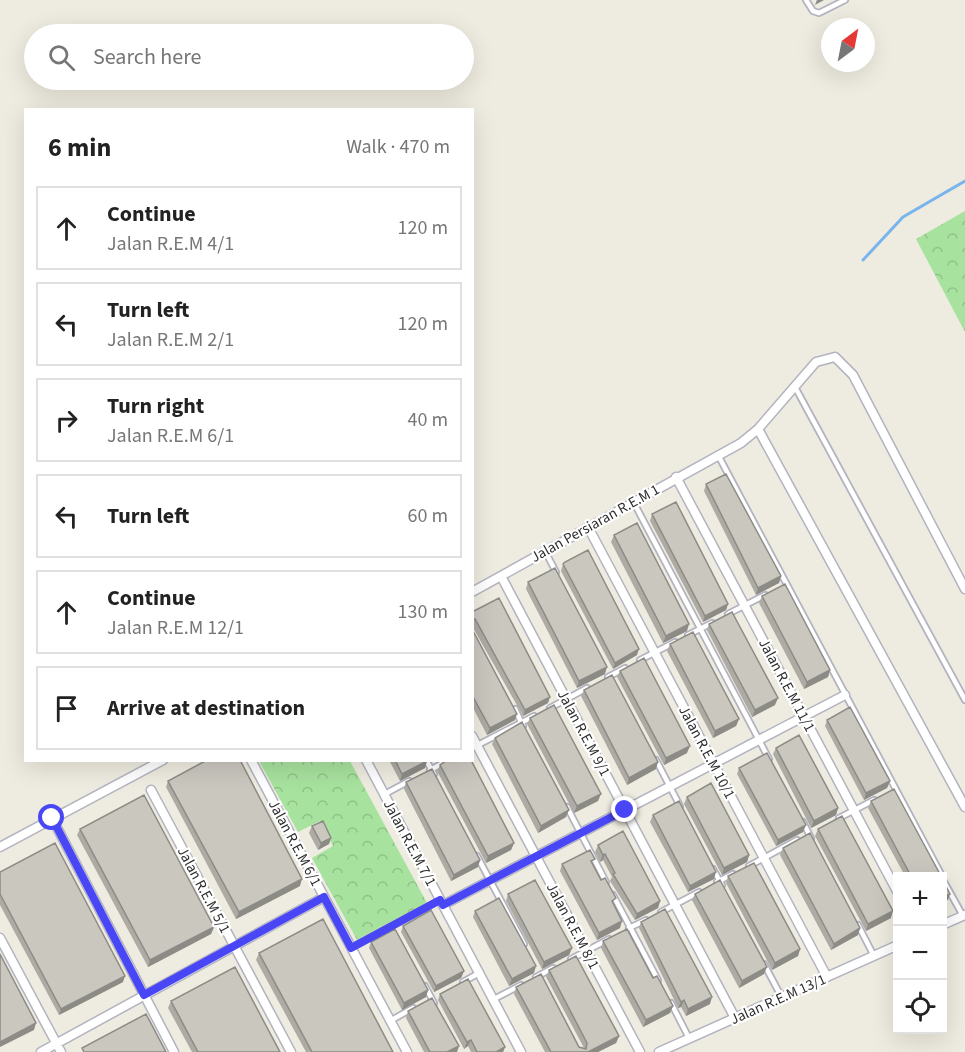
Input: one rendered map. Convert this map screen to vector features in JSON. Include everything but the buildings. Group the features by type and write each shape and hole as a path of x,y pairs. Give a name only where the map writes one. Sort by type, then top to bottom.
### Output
{"street":[{"name":"Jalan Persiaran R.E.M 1","path":"474,591 718,455 758,429 816,362 835,357 853,375 965,589"},
{"path":"758,429 965,808 965,815"},
{"name":"Jalan R.E.M 11/1","path":"676,477 893,885"},
{"name":"Jalan R.E.M 10/1","path":"588,527 827,977"},
{"name":"Jalan R.E.M 9/1","path":"501,576 735,1018"},
{"path":"442,903 845,695"},
{"name":"Jalan R.E.M 8/1","path":"475,747 640,1052"},
{"path":"0,847 159,762"},
{"name":"Jalan R.E.M 6/1","path":"251,762 407,1052"},
{"name":"Jalan R.E.M 7/1","path":"367,762 521,1052"},
{"name":"Jalan R.E.M 5/1","path":"151,790 291,1052"},
{"path":"52,818 174,1052"},
{"path":"41,1052 59,1048 144,995 324,897"},
{"path":"947,923 964,916"},
{"path":"0,938 59,1048"},
{"name":"Jalan R.E.M 13/1","path":"659,1052 893,947"}],"lane":[{"path":"806,0 813,11 819,13 844,0"},
{"path":"795,387 965,700"},
{"path":"718,455 939,872"},
{"path":"633,501 770,761"},
{"path":"545,551 561,582"},
{"path":"637,662 786,584"},
{"path":"605,665 616,686"},
{"path":"602,680 628,666"},
{"path":"475,747 593,685"},
{"path":"511,702 527,732"},
{"path":"654,756 681,807"},
{"path":"427,762 437,780"},
{"path":"422,775 445,762"},
{"path":"384,794 412,780"},
{"path":"836,820 895,789"},
{"path":"564,803 663,988"},
{"path":"798,813 815,844"},
{"path":"746,867 818,829"},
{"path":"474,850 529,954"},
{"path":"709,860 725,891"},
{"path":"711,886 737,872"},
{"path":"947,886 964,916"},
{"path":"657,914 702,890"},
{"path":"351,948 442,903"},
{"path":"852,915 874,956"},
{"path":"622,932 648,918"},
{"path":"392,926 398,936"},
{"path":"568,960 613,937"},
{"path":"759,955 782,997"},
{"path":"535,964 545,984"},
{"path":"493,999 559,965"},
{"path":"460,983 479,973"},
{"path":"420,978 436,1008"},
{"path":"390,1021 441,993"},
{"path":"668,998 690,1038"}],"green space":[{"path":"965,211 965,332 916,239"},
{"path":"260,762 351,762 427,903 357,940 312,858 333,846 320,821 298,832"}],"waterway":[{"path":"863,260 903,217 965,181"}],"route":[{"path":"52,818 144,995 324,897 351,948 440,900 443,905 625,810"}]}
